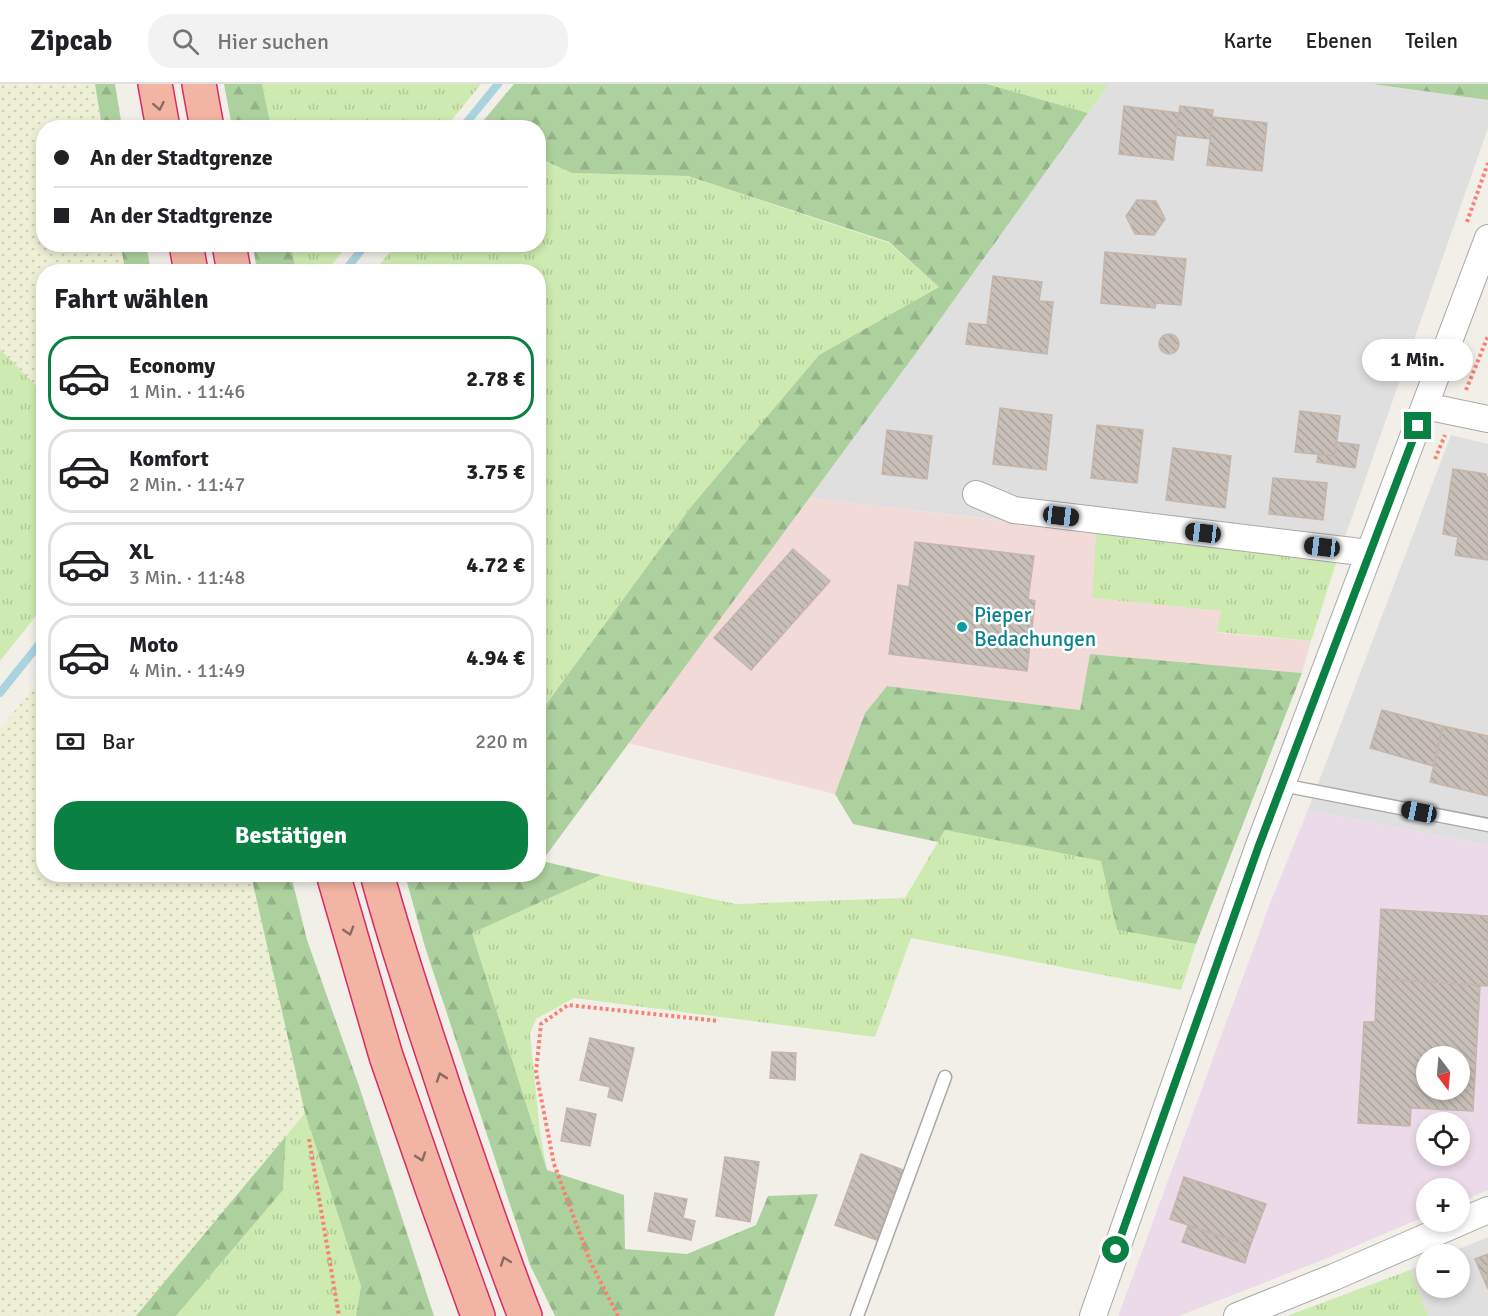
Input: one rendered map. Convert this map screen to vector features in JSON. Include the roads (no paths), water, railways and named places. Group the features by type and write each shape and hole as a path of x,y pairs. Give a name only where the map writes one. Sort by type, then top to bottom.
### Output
{"highway":[{"path":"155,84 162,120"},
{"path":"199,84 206,120"},
{"path":"335,882 387,1056 478,1316"},
{"path":"379,882 432,1050 525,1316"}],"street":[{"path":"1093,1316 1254,859 1488,238"},
{"path":"1425,406 1488,419"},
{"path":"976,494 1014,510 1369,553"},
{"path":"1237,1316 1488,1210"}],"lane":[{"path":"1282,785 1488,825"},
{"path":"857,1316 945,1077"}],"waterway":[{"path":"469,120 498,84"},
{"path":"350,264 360,252"},
{"path":"0,693 36,648"}],"place":[{"name":"Pieper Bedachungen","path":"962,627"}]}
